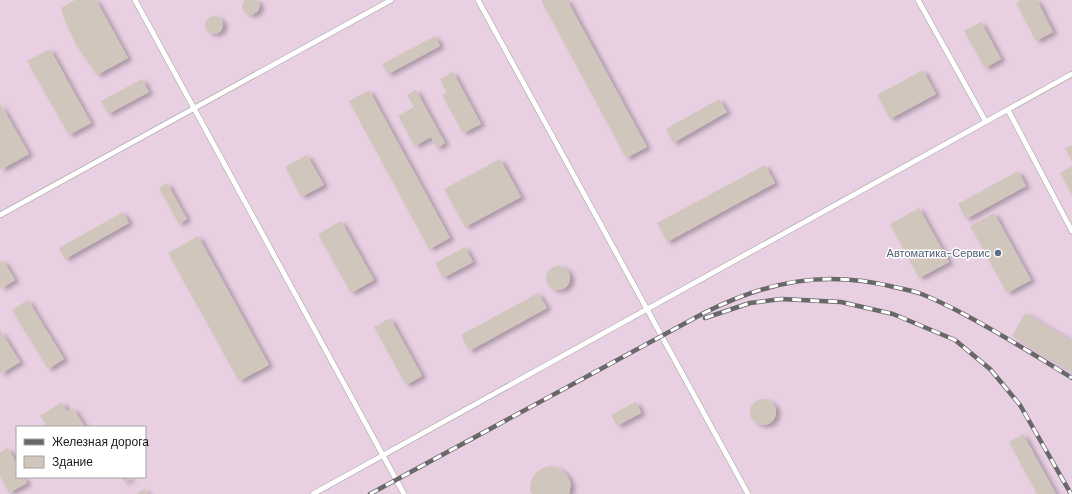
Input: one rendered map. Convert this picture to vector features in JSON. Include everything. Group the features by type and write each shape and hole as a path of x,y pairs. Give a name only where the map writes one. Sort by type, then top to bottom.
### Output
{"lane":[{"path":"135,0 404,494"},
{"path":"0,215 391,0"},
{"path":"478,0 748,494"},
{"path":"918,0 986,122"},
{"path":"314,494 1072,74"},
{"path":"1008,110 1072,231"}],"shaded area":[{"path":"0,0 1072,0 1072,494 0,494"}],"building":[{"path":"75,0 96,0 128,58 97,75 76,45 61,8"},
{"path":"244,0 257,0 260,5 258,11 252,15 245,13 242,7"},
{"path":"541,0 567,0 647,147 626,158"},
{"path":"1021,0 1037,0 1053,32 1036,41 1016,3"},
{"path":"214,16 220,19 223,25 220,31 214,34 208,31 205,25 208,19"},
{"path":"981,22 1001,59 985,68 964,31"},
{"path":"435,36 440,46 388,74 382,64"},
{"path":"50,49 91,123 69,135 27,61"},
{"path":"923,70 936,94 890,119 877,95"},
{"path":"453,72 481,124 463,133 442,95 447,93 440,79"},
{"path":"142,79 149,92 108,114 101,101"},
{"path":"369,90 450,238 429,249 349,101"},
{"path":"416,90 445,143 437,148 431,137 415,146 398,116 414,107 407,95"},
{"path":"719,99 727,112 673,143 666,129"},
{"path":"0,103 29,154 0,170"},
{"path":"1072,145 1072,161 1065,148"},
{"path":"307,155 324,185 301,197 285,167"},
{"path":"500,159 521,197 465,227 444,189"},
{"path":"765,165 775,183 667,242 657,223"},
{"path":"1072,166 1072,195 1060,173"},
{"path":"1018,171 1026,186 966,219 958,204"},
{"path":"167,183 187,219 179,224 159,188"},
{"path":"919,208 949,262 919,278 890,224"},
{"path":"123,212 129,223 65,259 59,248"},
{"path":"994,213 1031,280 1007,293 970,226"},
{"path":"341,221 374,280 351,293 318,234"},
{"path":"198,236 269,365 239,381 168,253"},
{"path":"465,247 473,262 443,278 435,263"},
{"path":"3,260 15,280 0,289 0,262"},
{"path":"558,266 563,267 569,273 569,283 563,289 558,290 553,289 547,283 546,278 547,273 553,267"},
{"path":"538,293 547,308 469,351 461,335"},
{"path":"28,300 64,359 48,369 12,310"},
{"path":"1025,313 1072,341 1072,372 1012,336"},
{"path":"390,318 422,376 406,385 374,327"},
{"path":"0,330 20,362 0,374"},
{"path":"763,399 772,403 776,412 772,421 763,425 754,421 750,412 754,403"},
{"path":"62,402 67,411 73,408 84,426 43,426 46,424 40,416"},
{"path":"636,402 641,413 617,426 611,415"},
{"path":"1023,434 1056,494 1037,494 1009,442"},
{"path":"8,448 16,462 16,478 24,478 27,483 9,493 0,476 0,452"},
{"path":"548,466 556,467 563,471 568,477 571,484 569,494 532,494 530,488 531,481 535,474"},
{"path":"122,478 130,478 124,482"},
{"path":"145,489 148,494 136,494"}],"railway":[{"path":"370,494 704,313 751,293 774,286 797,282 820,279 844,279 906,289 921,294 984,325 1072,378"},
{"path":"705,318 750,303 781,299 841,302 893,314 955,340 990,369 1020,405 1071,494"}],"place":[{"name":"Автоматика-Сервис","path":"998,253"}]}
